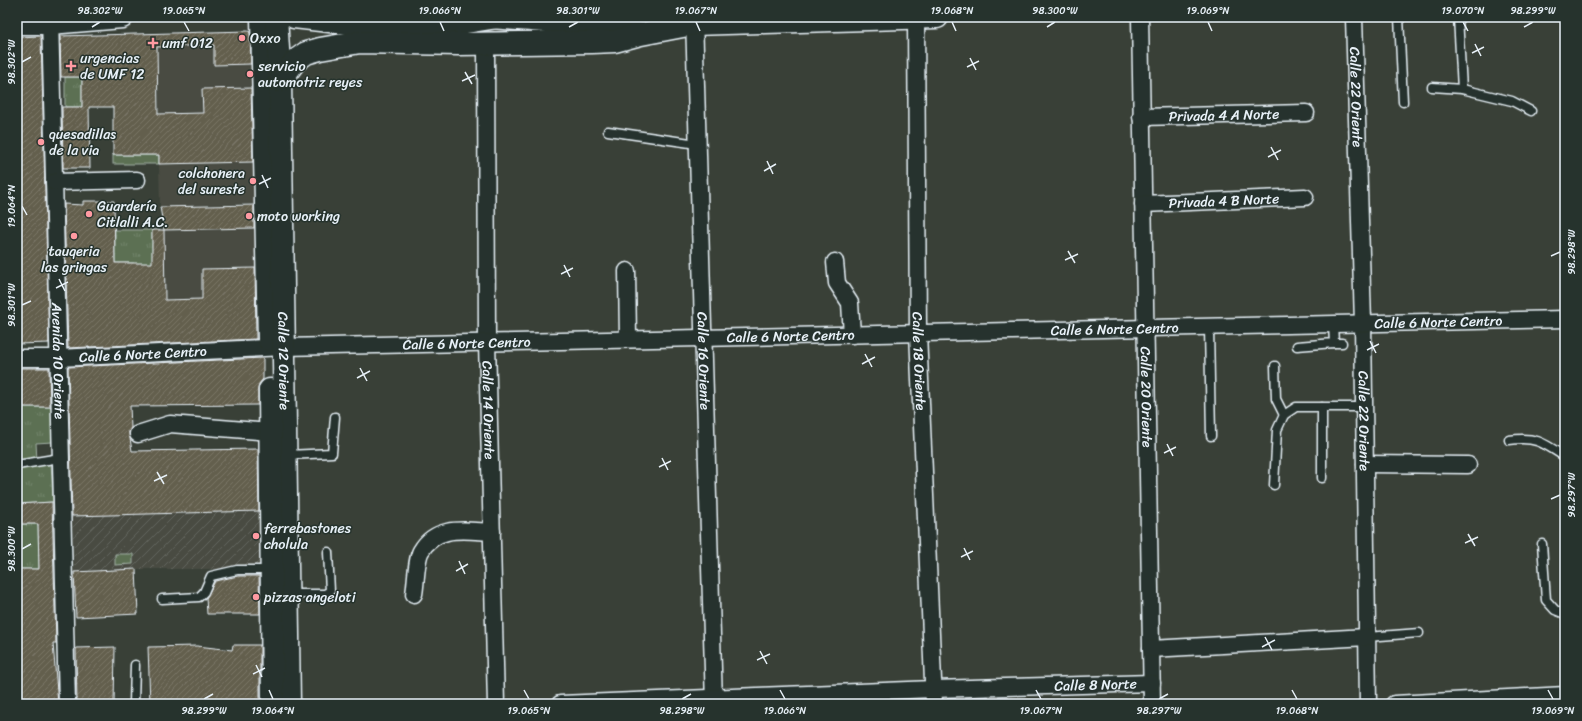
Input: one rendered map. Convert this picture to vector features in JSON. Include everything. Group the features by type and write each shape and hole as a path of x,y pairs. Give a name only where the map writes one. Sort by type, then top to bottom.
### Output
{"main road":[{"path":"17,23 122,17"},
{"name":"Calle 12 Oriente","path":"262,17 277,347 286,455 289,704"},
{"name":"Calle 12 Oriente","path":"273,704 270,432 277,347 280,81 276,17"},
{"path":"294,17 391,28 448,25 497,17"},
{"path":"489,17 604,25 641,34"},
{"path":"280,81 299,57 314,50 360,42 486,44 615,41 694,21 937,17"}],"street":[{"name":"Calle 20 Oriente","path":"1140,17 1152,704"},
{"name":"Calle 22 Oriente","path":"1354,17 1363,323 1368,704"},
{"name":"Calle 18 Oriente","path":"916,18 918,333 934,697"},
{"name":"Avenida 10 Oriente","path":"50,20 60,458 68,704"},
{"name":"Calle 16 Oriente","path":"694,21 714,701"},
{"name":"Calle 14 Oriente","path":"486,44 487,342 496,704"},
{"name":"Privada 4 A Norte","path":"1141,117 1306,113"},
{"path":"54,182 137,180"},
{"name":"Privada 4 B Norte","path":"1143,204 1305,197"},
{"path":"835,262 837,283 850,303 852,335"},
{"path":"627,271 628,339"},
{"name":"Calle 6 Norte Centro","path":"17,358 58,358 277,347 1565,319"},
{"path":"138,434 170,424 270,432"},
{"path":"1365,464 1468,465"},
{"path":"414,594 421,552 437,534 454,531 492,532"},
{"path":"1151,649 1367,637"},
{"name":"Calle 8 Norte","path":"560,704 934,697 1152,683"},
{"path":"1394,704 1565,695"}],"lane":[{"path":"1399,17 1403,102"},
{"path":"1458,17 1462,89"},
{"path":"1432,87 1462,89 1512,102 1531,111"},
{"path":"608,131 697,144"},
{"path":"1297,346 1338,343 1334,324"},
{"path":"1209,327 1211,436"},
{"path":"1275,366 1276,399 1284,415"},
{"path":"1274,485 1276,430 1284,415 1296,407 1364,407"},
{"path":"1322,407 1322,478"},
{"path":"286,455 332,453 335,417"},
{"path":"1509,440 1527,437 1541,442 1565,457"},
{"path":"17,464 60,458"},
{"path":"1542,544 1546,600 1555,610 1565,614"},
{"path":"288,594 325,594 330,590 328,552"},
{"path":"162,599 199,597 204,592 211,576 237,570 272,570"},
{"path":"1367,637 1419,633"},
{"path":"134,704 135,665"}],"shaded area":[{"path":"214,45 215,65 256,64 257,88 203,89 203,113 159,114 157,47"},
{"path":"259,162 261,204 160,207 159,164"},
{"path":"261,228 259,268 202,269 202,299 164,300 164,230"},
{"path":"267,510 262,569 136,569 74,572 72,516"}],"green space":[{"path":"65,77 82,77 82,107 65,107"},
{"path":"113,155 159,155 159,164 113,164"},
{"path":"115,230 152,230 153,298 135,298 134,263 115,263"},
{"path":"17,407 52,407 52,442 36,443 37,461 51,461 53,502 17,504"},
{"path":"17,524 38,524 39,569 17,569"},
{"path":"115,554 133,554 133,564 115,565"}],"building":[{"path":"250,32 251,64 214,65 214,45 157,47 158,114 203,113 202,89 251,88 253,162 159,164 159,155 113,155 113,107 89,107 90,168 63,168 62,107 82,107 82,77 61,77 60,36"},
{"path":"41,36 49,343 17,344 17,37"},
{"path":"83,201 114,201 115,263 152,263 152,230 164,230 165,300 202,299 202,269 255,268 256,339 68,348 64,204 83,205"},
{"path":"254,205 254,228 164,230 160,207"},
{"path":"263,358 263,379 259,384 258,405 130,406 131,428 129,432 132,451 258,449 259,511 72,516 68,367"},
{"path":"17,368 49,368 50,407 17,407"},
{"path":"52,502 56,643 53,643 58,704 17,704 17,569 39,569 38,524 17,524 17,504"},
{"path":"136,569 138,614 76,617 74,572"},
{"path":"238,576 259,576 260,614 207,614 206,598 215,581"},
{"path":"233,645 260,645 260,704 150,704 148,647 197,646 232,650"},
{"path":"115,647 114,704 77,704 76,648"}],"place":[{"name":"Oxxo","path":"242,38"},
{"name":"umf 012","path":"153,43"},
{"name":"urgencias de UMF 12","path":"71,66"},
{"name":"servicio automotriz reyes","path":"250,74"},
{"name":"quesadillas de la via","path":"41,142"},
{"name":"colchonera del sureste","path":"253,181"},
{"name":"Guardería Citlalli A.C.","path":"89,214"},
{"name":"moto working","path":"249,216"},
{"name":"tauqeria las gringas","path":"74,236"},
{"name":"ferrebastones cholula","path":"256,536"},
{"name":"pizzas angeloti","path":"256,597"}]}
